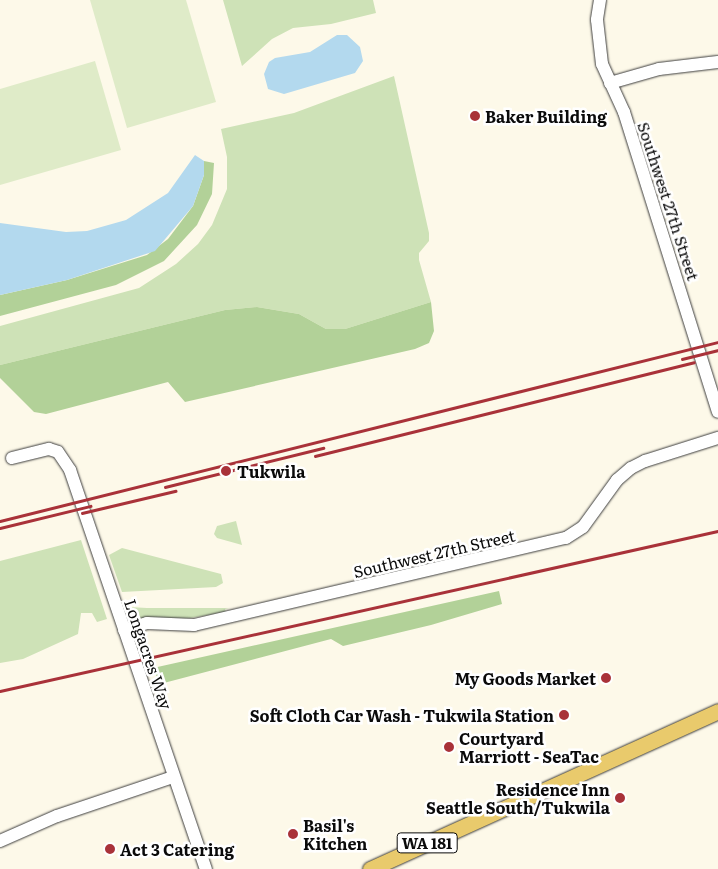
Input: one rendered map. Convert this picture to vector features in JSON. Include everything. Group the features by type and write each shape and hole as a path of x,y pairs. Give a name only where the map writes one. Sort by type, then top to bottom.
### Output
{"main road":[{"name":"WA 181","path":"370,869 718,711"}],"street":[{"name":"Southwest 27th Street","path":"600,0 599,41 610,83 624,112 718,412"},
{"path":"610,83 659,69 718,62"},
{"name":"Southwest 27th Street","path":"124,630 147,623 194,625 566,538 590,520 617,480 638,464 718,438"},
{"name":"Longacres Way","path":"12,458 49,449 58,452 70,470 173,777 206,869"},
{"path":"0,842 56,816 173,777"}],"green space":[{"path":"90,0 186,0 216,102 127,128"},
{"path":"223,0 373,0 376,13 331,24 293,28 272,39 242,66"},
{"path":"95,61 121,150 0,185 0,89"},
{"path":"394,76 429,233 429,241 419,253 419,260 431,302 345,329 326,329 299,314 257,307 225,310 0,365 0,326 139,288 176,264 198,244 212,225 227,189 227,157 221,129 294,113"},
{"path":"204,161 214,163 212,194 197,225 164,261 116,285 0,316 0,295 67,280 147,255 168,239 193,206 204,175"},
{"path":"431,302 434,331 429,343 415,349 185,402 168,382 46,414 34,412 0,378 0,365 225,310 257,307 299,314 326,329 345,329"},
{"path":"236,521 242,545 217,538 214,534 217,526"},
{"path":"81,540 107,619 97,622 92,613 81,613 78,634 23,659 0,663 0,561"},
{"path":"122,548 221,574 223,583 216,587 122,592 109,555"},
{"path":"499,591 502,604 431,625 343,646 331,639 160,684 153,668"},
{"path":"129,607 229,608 225,609 226,612 179,620 133,618"}],"water":[{"path":"337,35 347,35 360,47 363,61 355,73 284,94 268,89 264,74 269,62 275,58 310,52"},
{"path":"195,155 204,161 204,175 193,206 155,251 67,280 0,295 0,223 66,232 87,231 126,220 168,193"}],"railway":[{"path":"0,521 718,342"},
{"path":"682,359 718,350"},
{"path":"315,456 694,362"},
{"path":"165,487 323,448"},
{"path":"82,513 175,491"},
{"path":"0,528 90,506"},
{"path":"0,691 718,531"}],"place":[{"name":"Baker Building","path":"475,116"},
{"name":"Tukwila","path":"226,471"},
{"name":"My Goods Market","path":"606,678"},
{"name":"Soft Cloth Car Wash - Tukwila Station","path":"564,715"},
{"name":"Courtyard Marriott - SeaTac","path":"449,747"},
{"name":"Residence Inn Seattle South/Tukwila","path":"620,798"},
{"name":"Basil's Kitchen","path":"293,834"},
{"name":"Act 3 Catering","path":"110,849"}]}
